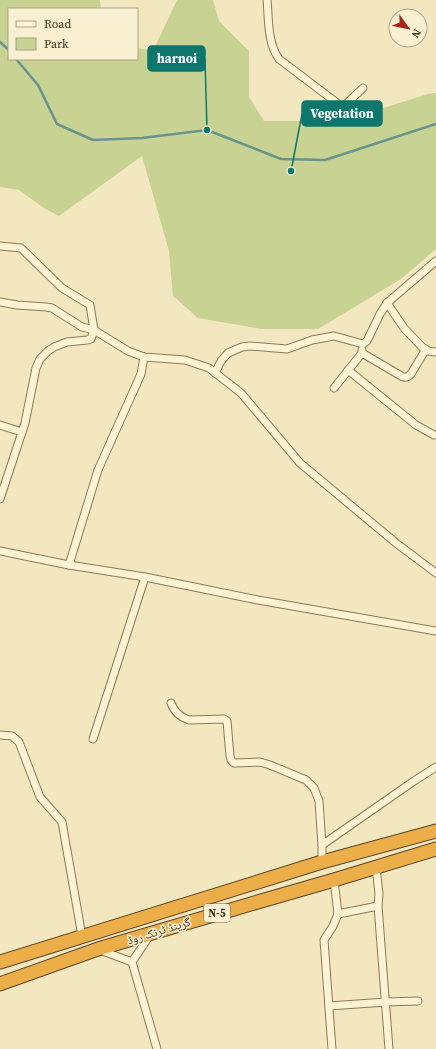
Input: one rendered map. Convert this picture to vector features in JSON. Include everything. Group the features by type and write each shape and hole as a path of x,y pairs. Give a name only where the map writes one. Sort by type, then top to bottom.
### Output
{"highway":[{"name":"گرینڈ ٹرنک روڈ","path":"0,962 322,862 436,831"},
{"name":"گرینڈ ٹرنک روڈ","path":"0,984 98,949 436,849"}],"street":[{"path":"267,0 270,39 274,53 279,59 341,106 344,106 363,88"},
{"path":"0,246 21,248 62,288 90,305 94,330 91,339 67,342 54,347 40,359 36,368 22,432 0,499"},
{"path":"334,388 362,353 363,344 367,341 387,303 436,261"},
{"path":"0,302 52,308 82,327 94,330 128,351 144,357 185,360 209,368 241,394 300,463 390,538 436,573"},
{"path":"387,303 404,328 423,348 428,351 436,352"},
{"path":"215,373 228,353 242,347 250,346 287,349 312,340 334,336 363,344"},
{"path":"362,353 405,378 411,374 426,349"},
{"path":"69,565 98,470 141,374 144,357"},
{"path":"348,370 416,425 434,435"},
{"path":"0,425 22,432"},
{"path":"0,551 69,565 145,577 265,601 436,631"},
{"path":"93,739 145,577"},
{"path":"172,703 175,712 189,720 224,719 227,722 230,756 234,763 260,762 270,765 306,780 314,788 319,800 322,862"},
{"path":"0,735 12,736 19,742 40,797 62,822 82,936"},
{"path":"322,845 436,767"},
{"path":"376,867 389,1049"},
{"path":"332,1049 324,940 333,926 338,914 334,880"},
{"path":"338,914 378,906"},
{"path":"132,962 152,933"},
{"path":"98,949 132,962"},
{"path":"132,962 157,1049"},
{"path":"329,1006 418,1001"}],"green space":[{"path":"0,0 100,0 101,8 8,8 8,60 138,60 138,48 153,51 177,0 213,0 219,21 249,51 249,97 264,121 342,121 428,94 436,93 436,249 401,279 318,329 262,329 198,318 173,296 169,251 142,156 59,216 44,208 19,190 0,187"}],"waterway":[{"path":"0,42 8,49"},
{"path":"17,60 38,85 57,124 93,140 142,138 207,130 281,159 325,160 436,124"}],"place":[{"name":"harnoi","path":"207,130"},
{"name":"Vegetation","path":"291,171"}]}
